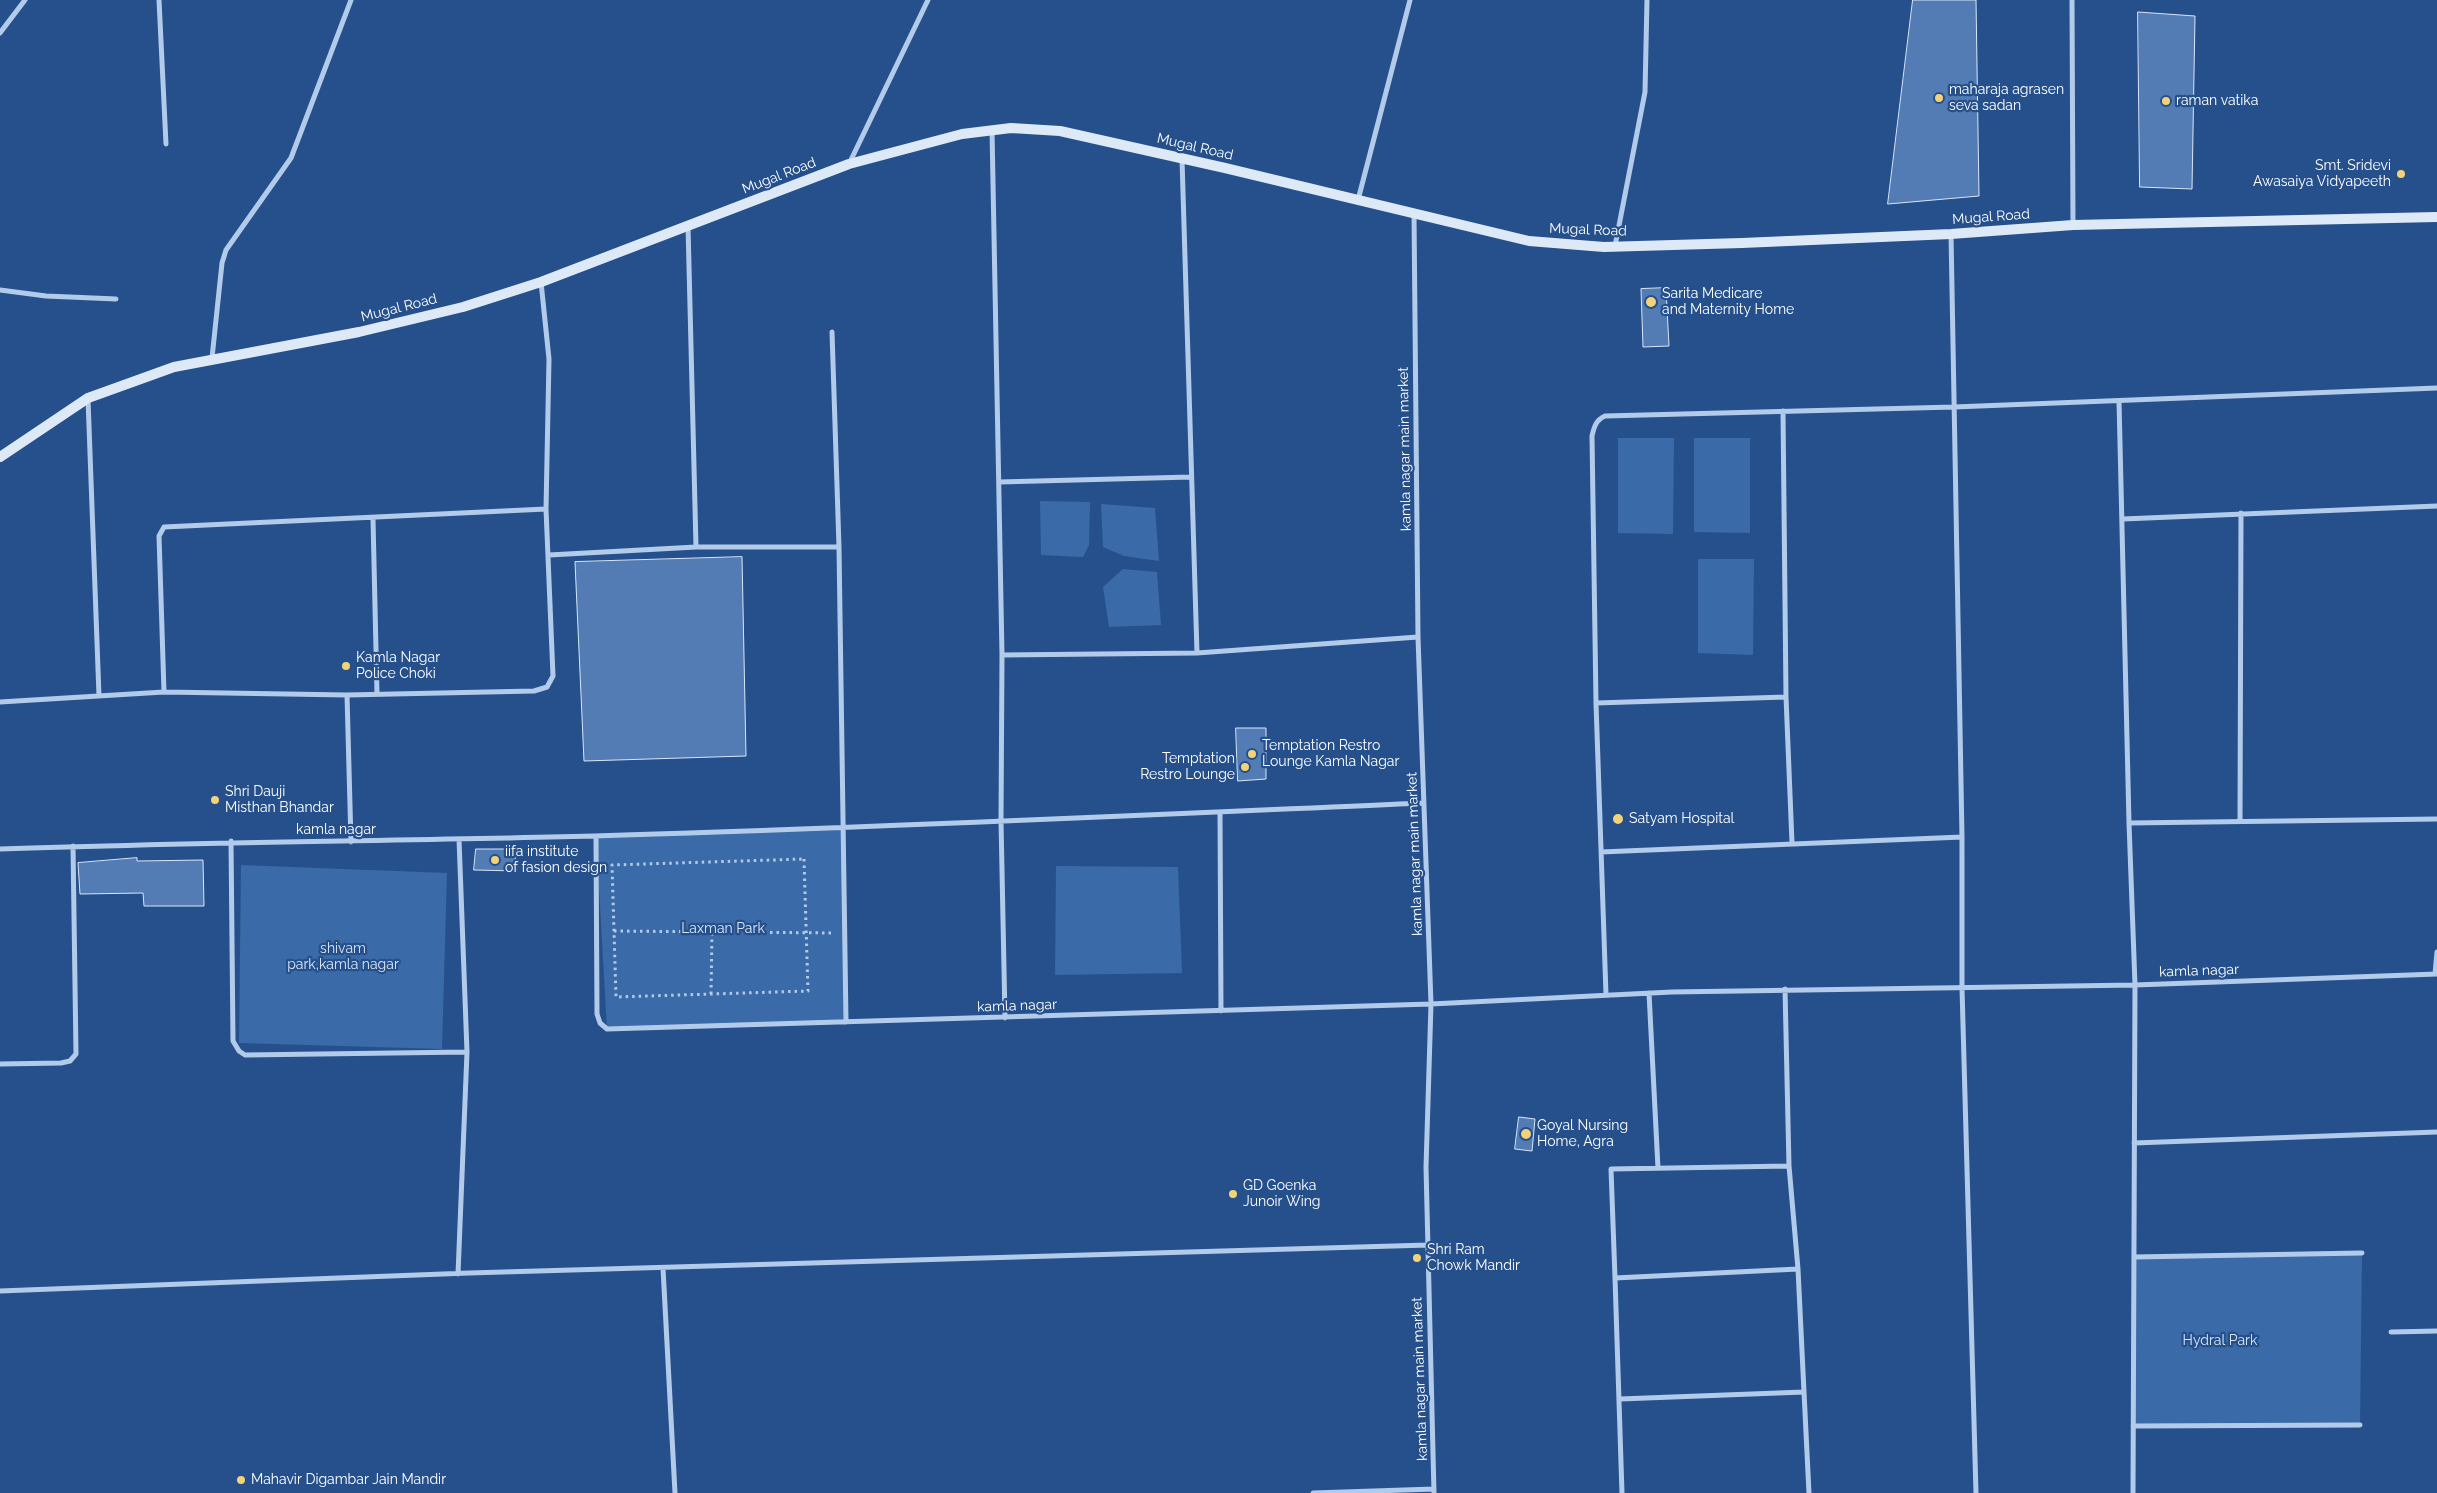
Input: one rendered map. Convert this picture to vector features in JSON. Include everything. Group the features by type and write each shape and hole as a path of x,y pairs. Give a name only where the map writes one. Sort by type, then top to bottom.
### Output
{"street":[{"path":"0,33 25,0"},
{"path":"159,0 166,144"},
{"path":"212,358 222,263 226,250 291,158 351,0"},
{"path":"849,164 928,0"},
{"path":"1358,200 1410,0"},
{"path":"1615,246 1645,92 1647,0"},
{"path":"2072,0 2072,225"},
{"name":"Mugal Road","path":"0,457 88,398 174,367 212,358 359,332 463,307 541,282 849,164 962,134 1011,128 1060,131 1182,158 1529,241 1615,246 1742,243 1951,234 2072,225 2437,218"},
{"path":"992,130 1002,655 1001,821 1005,1018"},
{"path":"1182,158 1197,653"},
{"name":"kamla nagar main market","path":"1414,214 1418,636 1432,1004 1426,1167 1434,1491"},
{"path":"688,225 696,547"},
{"path":"1951,234 1962,837 1962,988 1976,1493"},
{"path":"0,702 164,692 377,694 534,691 547,687 553,676 546,509 549,359 541,282"},
{"path":"0,290 46,296 116,299"},
{"path":"832,332 839,547 846,1022"},
{"path":"1606,995 1596,703 1592,436 1596,422 1604,416 1954,407 2437,388"},
{"path":"88,398 100,696"},
{"path":"2119,401 2129,823 2135,985 2132,1493"},
{"path":"1783,411 1786,697 1792,843"},
{"path":"999,482 1191,477"},
{"path":"2123,519 2437,506"},
{"path":"164,692 160,536 162,528 174,525 373,519 546,509"},
{"path":"2240,821 2241,513"},
{"path":"373,519 377,694"},
{"path":"548,555 696,547 839,547"},
{"path":"1002,655 1197,653 1418,636"},
{"path":"347,694 350,842"},
{"path":"1596,703 1786,697"},
{"name":"kamla nagar","path":"0,849 231,841 350,842 596,836 842,828 1424,803"},
{"path":"1220,812 1221,1011"},
{"path":"2129,823 2437,819"},
{"name":"kamla nagar","path":"596,836 597,1014 604,1027 611,1029 1432,1004 1649,993 1785,989 2135,985 2436,974"},
{"path":"1601,852 1962,837"},
{"path":"458,1274 467,1052 459,839"},
{"path":"231,841 234,1040 239,1051 245,1055 467,1052"},
{"path":"0,1064 61,1063 70,1061 76,1054 73,846"},
{"path":"2436,974 2437,952"},
{"path":"1785,989 1789,1166 1798,1269 1809,1493"},
{"path":"1649,993 1658,1168"},
{"path":"2134,1143 2437,1132"},
{"path":"1622,1493 1611,1169 1789,1166"},
{"path":"0,1291 458,1274 1428,1245"},
{"path":"2134,1257 2362,1254"},
{"path":"663,1268 675,1493"},
{"path":"1615,1278 1798,1269"},
{"path":"2391,1332 2437,1331"},
{"path":"1620,1399 1804,1392"},
{"path":"2133,1426 2360,1425"},
{"path":"1313,1493 1434,1491"}],"path":[{"path":"804,859 808,991 616,997 614,931 612,865 804,859"},
{"path":"614,931 844,933"},
{"path":"711,994 712,933"}],"green space":[{"path":"1618,438 1674,438 1673,534 1618,533"},
{"path":"1694,438 1750,438 1750,533 1694,532"},
{"path":"1040,501 1090,502 1089,545 1083,557 1041,555"},
{"path":"1101,504 1155,508 1159,561 1124,556 1103,547"},
{"path":"1698,559 1754,559 1753,655 1698,653"},
{"path":"1123,569 1157,572 1161,625 1109,627 1103,587"},
{"name":"Laxman Park","path":"842,829 846,1022 607,1029 596,836"},
{"name":"shivam park,kamla nagar","path":"241,865 447,873 442,1049 239,1043"},
{"path":"1056,866 1178,867 1182,973 1055,975"},
{"name":"Hydral Park","path":"2362,1253 2360,1425 2133,1426 2134,1257"}],"building":[{"name":"maharaja agrasen seva sadan","path":"1913,0 1976,0 1979,196 1888,204"},
{"name":"raman vatika","path":"2138,12 2195,16 2192,189 2140,187"},
{"path":"1666,288 1669,346 1643,347 1641,289"},
{"path":"742,557 746,756 584,761 575,562"},
{"name":"Temptation Restro Lounge Kamla Nagar","path":"1236,728 1266,728 1266,779 1238,781"},
{"name":"iifa institute of fasion design","path":"476,849 514,849 517,871 474,870"},
{"path":"137,858 137,861 203,860 204,906 144,906 143,893 80,894 78,863"},
{"path":"1519,1117 1535,1119 1532,1151 1515,1149"}],"place":[{"name":"maharaja agrasen seva sadan","path":"1939,98"},
{"name":"raman vatika","path":"2166,101"},
{"name":"Smt. Sridevi Awasaiya Vidyapeeth","path":"2401,174"},
{"name":"Sarita Medicare and Maternity Home","path":"1651,302"},
{"name":"Kamla Nagar Police Choki","path":"346,666"},
{"name":"Temptation Restro Lounge Kamla Nagar","path":"1252,754"},
{"name":"Temptation Restro Lounge","path":"1245,767"},
{"name":"Shri Dauji Misthan Bhandar","path":"215,800"},
{"name":"Satyam Hospital","path":"1618,819"},
{"name":"iifa institute of fasion design","path":"495,860"},
{"name":"Goyal Nursing Home, Agra","path":"1526,1134"},
{"name":"GD Goenka Junoir Wing","path":"1233,1194"},
{"name":"Shri Ram Chowk Mandir","path":"1417,1258"},
{"name":"Mahavir Digambar Jain Mandir","path":"241,1480"}]}
